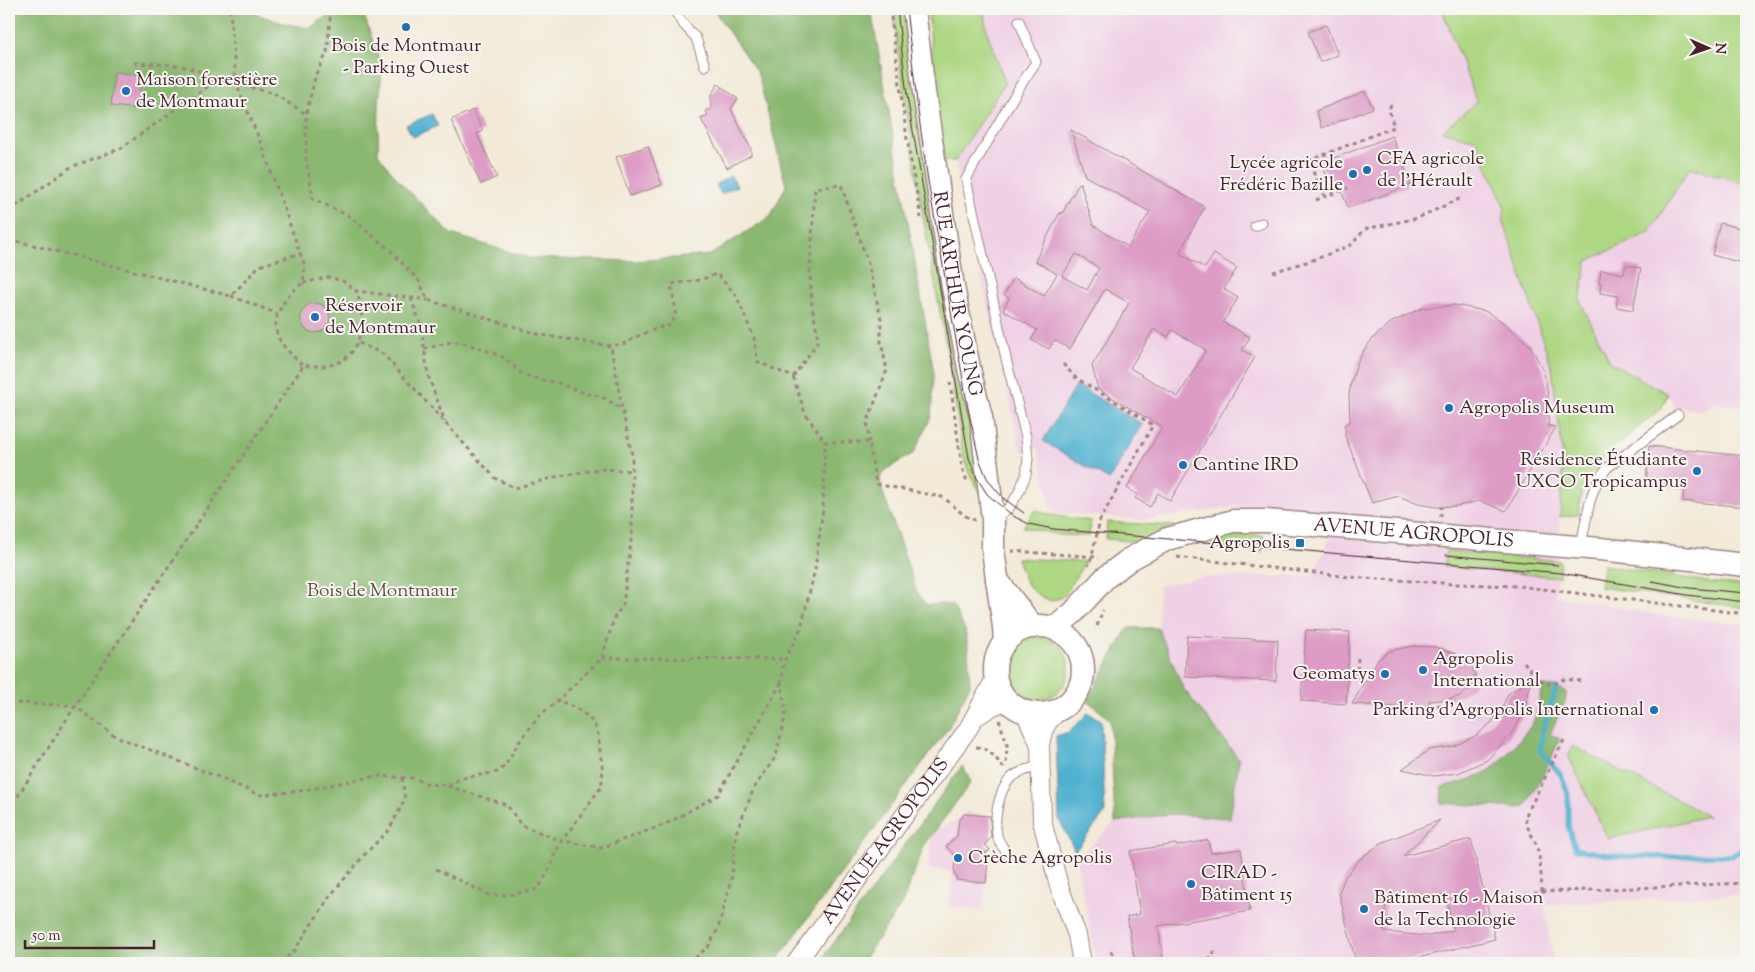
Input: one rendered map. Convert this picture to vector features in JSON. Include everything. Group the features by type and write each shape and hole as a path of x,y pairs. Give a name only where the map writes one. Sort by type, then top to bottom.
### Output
{"street":[{"name":"RUE ARTHUR YOUNG","path":"914,9 933,157 955,296 970,373 981,417 987,519 1005,643"},
{"name":"AVENUE AGROPOLIS","path":"1081,657 1084,620 1101,598 1105,578 1130,559 1166,539 1233,521 1266,521 1580,547 1746,565"},
{"path":"996,578 1032,627"},
{"name":"AVENUE AGROPOLIS","path":"1055,628 1073,614 1101,598"},
{"path":"1040,745 1002,694 996,677 997,659 1005,643 1014,634 1043,625 1055,628 1070,637 1077,646 1083,672 1080,687 1075,696 1048,722 1040,745 1042,822 1059,886 1077,935 1082,963"},
{"name":"AVENUE AGROPOLIS","path":"796,963 975,718 996,677"},
{"name":"AVENUE AGROPOLIS","path":"975,718 991,707 1012,709"},
{"path":"1012,709 1040,714 1060,709"}],"lane":[{"path":"673,9 696,38 705,66"},
{"path":"987,519 1010,508 1026,474 1028,459 1026,437 1007,362 966,179 1036,62 1019,21"},
{"path":"1580,547 1586,527 1589,501 1599,476 1606,468 1678,415"},
{"path":"1006,852 998,838 997,815 1000,796 1009,773 1040,766"}],"path":[{"path":"230,9 236,82 262,146 301,253 305,267 303,283"},
{"path":"332,9 327,53 316,74 306,114 306,158 313,199 349,216 390,250 419,281 428,300"},
{"path":"134,62 195,69 213,76 222,84"},
{"path":"9,211 71,167 120,150 210,85 236,82 274,94 306,114"},
{"path":"1325,197 1308,161 1394,127 1388,110 1391,104"},
{"path":"793,377 816,343 817,331 812,306 810,271 815,188 841,185 868,263 880,319 881,342 887,370 867,423 868,442 876,484 942,497 951,502 967,518 974,520 987,519"},
{"path":"1316,200 1348,188"},
{"path":"1273,272 1316,259 1351,245 1365,229 1418,218 1461,198"},
{"path":"9,239 231,296 278,314"},
{"path":"231,296 259,266 301,253"},
{"path":"356,291 360,301 362,321 359,343 345,358 330,365 303,366 278,338 276,318 286,298 294,289 303,283 329,277 343,281 356,291 428,300 541,335 611,346 627,343 635,337 671,325 676,310 671,284 700,280 717,274 736,295 754,338 758,362 793,377 805,413 825,442 823,508 815,569 800,628 786,659 782,683 786,712 776,756 754,788 736,833 730,881 718,929 708,948 689,963"},
{"path":"411,298 421,326 428,374 446,425"},
{"path":"424,350 451,342 460,342 505,358 521,373 533,378 558,383 582,393 600,396 622,408"},
{"path":"359,343 383,354 495,478 515,488 555,477 599,469 632,471"},
{"path":"448,785 462,778 498,772 505,766 519,742 540,715 602,658 614,618 623,605 632,533 632,455 611,346"},
{"path":"1063,364 1076,378 1152,425 1100,520 1092,556 1087,568"},
{"path":"9,810 75,706 303,366"},
{"path":"825,442 868,442"},
{"path":"993,550 1130,559"},
{"path":"1175,557 1350,577 1518,586 1746,614"},
{"path":"1097,626 1101,598"},
{"path":"602,658 786,659"},
{"path":"1357,678 1358,658"},
{"path":"1524,662 1536,678 1552,685 1565,679 1582,681"},
{"path":"9,704 75,706 115,736 259,795 300,791 376,776 414,778 428,784 448,785 507,805 521,825 562,841 601,848 666,824 718,795 782,683"},
{"path":"436,869 489,895 508,895 526,892 535,890 540,886 551,866 554,853 601,786 603,771 599,737 595,726 581,711 558,700"},
{"path":"1429,706 1443,706"},
{"path":"1009,773 1007,744 998,717 1012,709"},
{"path":"1542,892 1536,844 1526,824 1525,817 1565,738"},
{"path":"974,747 981,747 990,752 1009,773"},
{"path":"281,963 294,951 330,896 366,853 389,830 405,799 402,777"},
{"path":"1510,898 1542,892 1746,883"},
{"path":"1192,963 1212,958 1216,946"},
{"path":"1111,951 1116,963"}],"shaded area":[{"path":"983,9 1442,9 1477,102 1443,131 1476,140 1505,208 1503,220 1552,368 1563,459 1556,597 1658,615 1746,624 1746,894 1544,905 1554,963 1097,963 1076,860 1115,822 1170,814 1230,818 1239,759 1183,688 1158,628 1159,586 1202,577 1312,576 1340,515 1240,506 1144,520 1053,512 1038,449 1021,452 955,161 1005,82 987,32"},
{"path":"1690,167 1746,184 1746,407 1714,403 1700,411 1674,405 1668,394 1610,362 1580,301 1587,260 1649,233"},
{"name":"Crèche Agropolis","path":"966,810 972,811 972,815 993,817 991,838 985,844 983,855 988,861 982,910 949,906 953,872 928,869 933,832 963,817"}],"green space":[{"name":"Bois de Montmaur","path":"9,9 243,9 282,23 310,28 336,9 354,9 364,15 382,68 378,154 399,181 451,234 529,258 636,261 710,255 770,217 786,186 758,74 713,9 871,9 934,373 931,417 914,453 887,469 880,478 882,490 918,595 927,605 944,604 953,606 965,630 970,685 949,727 775,963 9,963"},
{"path":"893,9 909,9 985,500 969,473 963,456 949,362 922,211"},
{"path":"928,9 983,9 987,32 1005,82 955,161 941,161"},
{"path":"1442,9 1746,9 1746,184 1690,167 1649,233 1587,261 1580,301 1610,362 1668,394 1661,409 1605,454 1582,487 1578,515 1560,517 1563,459 1552,368 1503,220 1505,208 1476,140 1442,131 1477,102"},
{"path":"1035,510 1050,515 1091,521 1089,536 1059,535 1023,527"},
{"path":"1107,522 1174,526 1140,542 1106,539"},
{"path":"1220,533 1263,535 1262,552 1219,548"},
{"path":"1446,551 1560,561 1559,577 1445,567"},
{"path":"1017,558 1085,562 1064,596 1052,601 1032,590 1022,573"},
{"path":"1603,565 1714,583 1746,585 1746,608 1600,587"},
{"path":"1128,628 1158,628 1183,688 1239,759 1230,818 1170,814 1115,822 1110,720 1087,700"},
{"path":"1032,637 1044,637 1060,646 1067,656 1069,668 1067,680 1060,690 1044,699 1032,699 1021,694 1012,685 1007,674 1007,662 1012,651 1021,642"},
{"path":"1542,686 1557,687 1567,692 1565,702 1550,734 1560,739 1526,805 1519,808 1441,803 1442,787 1478,776 1490,770 1500,762 1529,729 1534,720"},
{"path":"1573,746 1708,816 1608,839 1568,755"},
{"path":"962,766 971,782 924,846 902,904 861,963 819,963"}],"water":[{"path":"432,114 438,126 413,137 406,125"},
{"path":"731,176 737,186 721,194 716,184"},
{"path":"1076,385 1142,424 1109,480 1043,441"},
{"path":"1088,713 1101,720 1105,813 1075,851 1059,819 1056,736 1069,732"}],"building":[{"path":"1326,25 1338,55 1320,62 1308,32"},
{"name":"Maison forestière de Montmaur","path":"114,72 141,75 138,109 111,106"},
{"path":"718,84 738,99 731,109 751,149 751,155 727,168 701,119 708,116 706,111 711,109 711,95"},
{"path":"1365,91 1373,108 1322,128 1316,111"},
{"path":"473,110 483,131 477,134 497,177 481,184 451,120"},
{"path":"1071,130 1205,207 1179,253 1205,268 1214,254 1237,268 1224,289 1238,298 1223,322 1250,337 1242,350 1255,357 1170,501 1158,493 1150,507 1135,498 1138,495 1127,488 1162,427 1098,389 1092,366 1129,303 1105,289 1070,349 1054,340 1049,349 1031,340 1037,330 1003,310 1009,298 1004,295 1014,278 1044,296 1057,274 1035,261 1060,212 1061,215 1080,182 1093,225 1128,247 1150,212 1085,176","holes":["1076,254 1099,268 1087,290 1062,276","1154,329 1168,337 1172,330 1206,350 1178,397 1130,368"]},
{"path":"1392,136 1411,185 1348,208 1341,189 1330,183 1321,163"},
{"path":"648,146 662,185 630,196 616,157"},
{"path":"1720,223 1746,230 1746,264 1712,255"},
{"path":"1626,265 1641,268 1633,310 1616,307 1618,296 1600,293 1601,270 1624,274"},
{"name":"Réservoir de Montmaur","path":"315,303 326,307 330,318 326,329 315,333 304,329 300,318 304,307"},
{"name":"Agropolis Museum","path":"1455,305 1485,311 1500,320 1530,345 1543,370 1546,381 1549,404 1548,426 1556,427 1506,511 1480,501 1458,506 1436,507 1418,504 1399,496 1372,503 1344,433 1346,432 1344,425 1350,422 1349,394 1357,363 1374,337 1392,322 1422,308"},
{"name":"Résidence Étudiante UXCO Tropicampus","path":"1649,446 1746,456 1746,507 1683,501 1684,488 1646,485"},
{"path":"1306,630 1350,632 1346,704 1301,701"},
{"path":"1187,636 1278,640 1276,681 1185,677"},
{"name":"Agropolis International","path":"1412,646 1435,647 1456,654 1471,666 1475,674 1474,684 1460,696 1429,701 1429,709 1352,704 1378,659 1390,651"},
{"path":"1532,678 1524,713 1511,734 1487,760 1458,773 1434,776 1402,769 1429,750 1454,746 1477,735 1492,722 1502,708 1508,694"},
{"path":"963,814 990,816 991,838 985,844 990,850 983,855 988,861 986,883 956,880 957,877 954,875 955,856 946,846 957,836 959,819 963,817"},
{"name":"Bâtiment 16 - Maison de la Technologie","path":"1440,820 1403,856 1471,839 1495,939 1397,963 1356,963 1339,893 1345,877 1360,859 1381,843","holes":["1445,894 1454,930 1429,936 1384,932 1386,895 1434,897"]},
{"name":"CIRAD - Bâtiment 15","path":"1208,840 1211,853 1241,849 1250,911 1158,926 1164,963 1135,963 1127,917 1140,914 1130,851 1176,844 1177,846"}],"waterway":[{"path":"1556,689 1544,726 1540,750 1561,775 1568,794 1568,826 1575,849 1616,856 1667,857 1732,856 1746,847"}],"tram line":[{"path":"897,9 907,96 969,458 977,478 987,494 1015,517 1029,524 1053,529 1561,573 1687,595 1746,602"},
{"path":"906,9 928,181 968,408 979,459 992,485 1003,498 1024,513"},
{"path":"1446,555 1558,565"},
{"path":"1652,581 1689,588 1746,593"}],"place":[{"name":"Bois de Montmaur - Parking Ouest","path":"406,27"},
{"name":"Maison forestière de Montmaur","path":"126,91"},
{"name":"CFA agricole de l'Hérault","path":"1367,170"},
{"name":"Lycée agricole Frédéric Bazille","path":"1353,174"},
{"name":"Réservoir de Montmaur","path":"315,317"},
{"name":"Agropolis Museum","path":"1449,408"},
{"name":"Cantine IRD","path":"1183,465"},
{"name":"Résidence Étudiante UXCO Tropicampus","path":"1697,471"},
{"name":"Agropolis","path":"1300,543"},
{"name":"Agropolis International","path":"1423,670"},
{"name":"Geomatys","path":"1385,674"},
{"name":"Parking d'Agropolis International","path":"1654,710"},
{"name":"Crèche Agropolis","path":"958,858"},
{"name":"CIRAD - Bâtiment 15","path":"1191,884"},
{"name":"Bâtiment 16 - Maison de la Technologie","path":"1364,909"}]}
